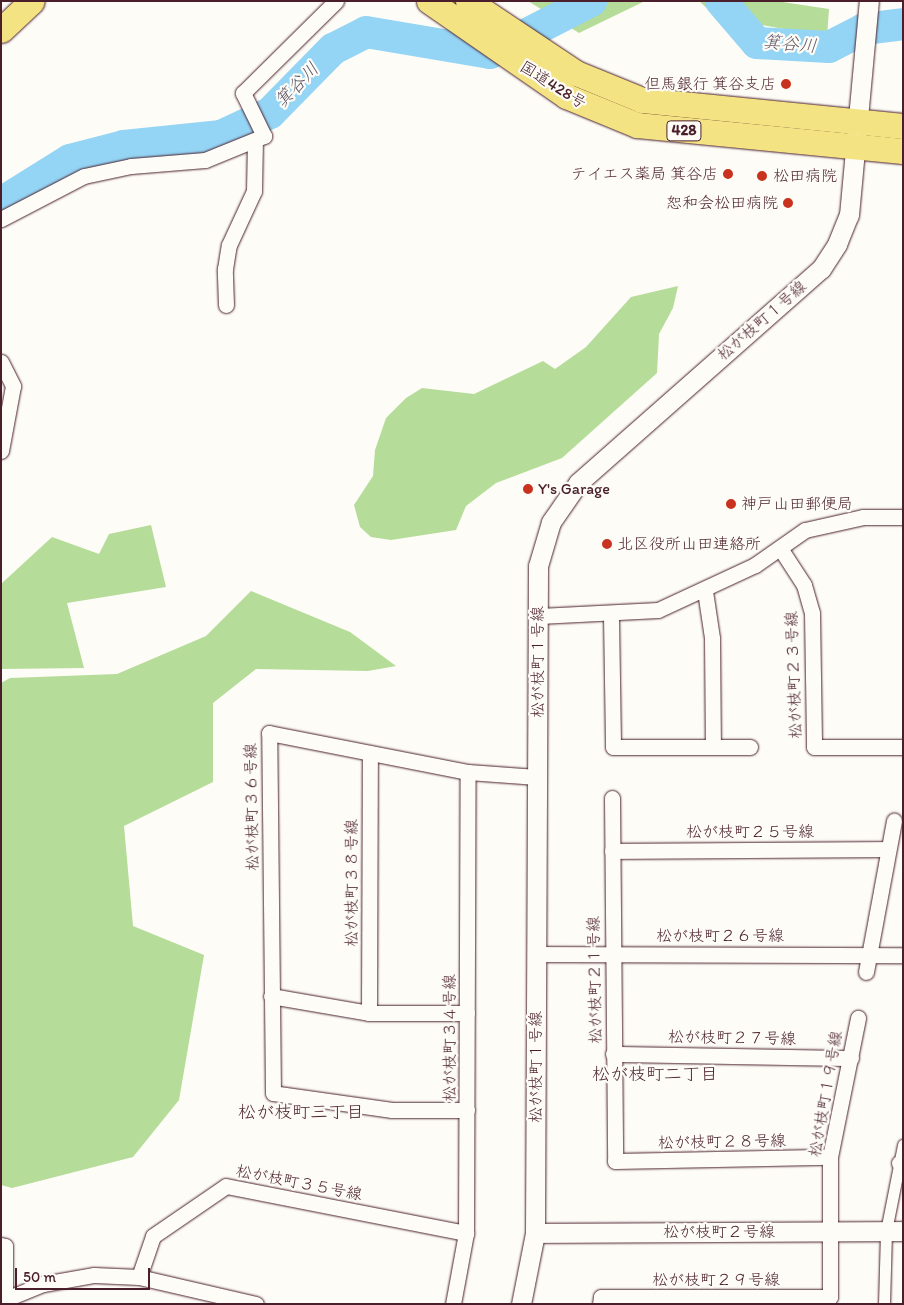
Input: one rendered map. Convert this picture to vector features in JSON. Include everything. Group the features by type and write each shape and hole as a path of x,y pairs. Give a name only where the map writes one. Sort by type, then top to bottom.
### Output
{"highway":[{"path":"1,30 32,1"},
{"name":"国道428号","path":"429,1 566,96 637,125 903,151"},
{"name":"国道428号","path":"473,5 553,59 607,89 642,100 903,126"}],"street":[{"path":"226,305 225,269 229,245 254,191 258,135 243,93 254,80 336,1"},
{"path":"860,122 870,1"},
{"name":"松が枝町１号線","path":"521,1304 536,1233 538,566 551,522 578,483 821,269 849,216 860,122"},
{"path":"1,219 84,176 131,166 205,160 258,135"},
{"path":"1,362 13,386 1,452"},
{"path":"539,616 611,616 658,610 705,591 780,548 805,530 863,517 903,517"},
{"name":"松が枝町２３号線","path":"780,548 804,585 812,614 814,747 903,747"},
{"path":"705,591 712,638 713,747"},
{"path":"611,616 613,747 750,747"},
{"name":"松が枝町３６号線","path":"467,1110 392,1110 273,1094 269,734 468,772 537,777"},
{"name":"松が枝町３８号線","path":"368,1013 370,753"},
{"name":"松が枝町３４号線","path":"453,1304 466,1233 468,772"},
{"name":"松が枝町２１号線","path":"612,798 611,953 615,1161"},
{"path":"866,972 894,822"},
{"name":"松が枝町２５号線","path":"612,850 888,850"},
{"name":"松が枝町２６号線","path":"536,954 903,954"},
{"path":"271,996 368,1013 467,1013"},
{"name":"松が枝町１９号線","path":"830,1297 830,1157 858,1018"},
{"name":"松が枝町２７号線","path":"613,1054 850,1058"},
{"path":"884,1304 895,1231 903,1145"},
{"name":"松が枝町２８号線","path":"615,1161 830,1157"},
{"name":"松が枝町３５号線","path":"139,1277 153,1236 226,1186 466,1233"},
{"name":"松が枝町２号線","path":"536,1233 895,1231"},
{"path":"1,1245 5,1246 3,1299 94,1275 139,1277 249,1303"},
{"name":"松が枝町２９号線","path":"601,1301 830,1297"}],"green space":[{"path":"528,1 645,1 579,33"},
{"path":"699,1 776,1 829,9 827,37 762,25 740,39"},
{"path":"678,286 673,308 659,334 657,373 562,458 496,483 466,506 456,530 391,540 371,537 360,527 354,505 373,476 375,450 386,418 406,398 422,388 474,394 543,361 555,369 586,347 631,297"},
{"path":"151,525 166,587 67,603 84,668 1,669 1,584 52,537 99,554 109,534"},
{"path":"251,591 350,632 396,666 368,671 256,669 213,703 213,782 124,826 133,926 204,955 179,1100 133,1157 12,1188 1,1185 1,683 10,678 117,674 206,636"}],"waterway":[{"name":"箕谷川","path":"1,203 70,160 124,146 221,136 270,113 333,49 366,32 490,53 591,1"},
{"name":"箕谷川","path":"721,1 757,43 829,47 864,29 903,24"}],"place":[{"name":"但馬銀行 箕谷支店","path":"786,84"},
{"name":"テイエス薬局 箕谷店","path":"728,174"},
{"name":"松田病院","path":"762,176"},
{"name":"恕和会松田病院","path":"788,203"},
{"name":"Y's Garage","path":"528,489"},
{"name":"神戸山田郵便局","path":"731,504"},
{"name":"北区役所山田連絡所","path":"607,544"}],"district":[{"name":"松が枝町二丁目","path":"655,1074"},
{"name":"松が枝町三丁目","path":"301,1112"}]}
